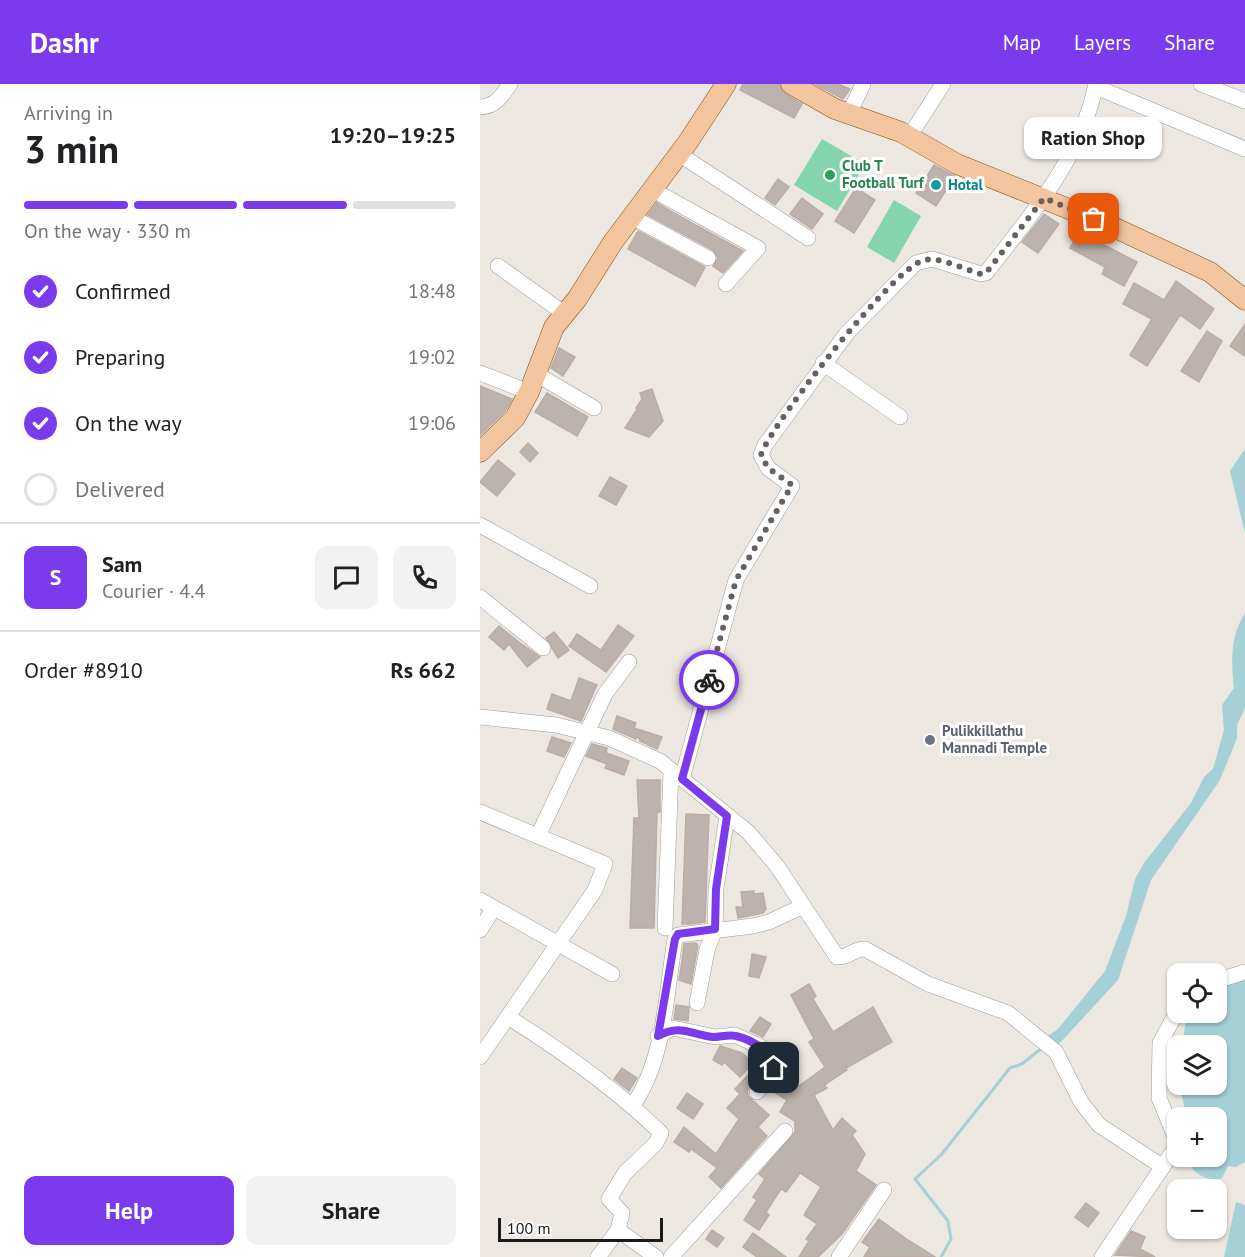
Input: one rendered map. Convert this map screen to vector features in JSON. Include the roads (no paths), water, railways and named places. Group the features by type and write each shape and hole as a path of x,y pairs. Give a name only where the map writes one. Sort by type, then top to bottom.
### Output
{"main road":[{"path":"480,452 515,418 532,383 554,327 679,154 726,84"},
{"path":"791,84 835,109 909,137 957,164 1044,198 1210,272 1245,300"}],"street":[{"path":"480,107 489,107 496,102 510,84"},
{"path":"849,114 863,84"},
{"path":"909,137 943,84"},
{"path":"1204,84 1245,101"},
{"path":"665,928 677,775 736,580 792,485 768,468 761,455 765,445 823,363 861,317 916,263 932,259 981,274 986,273 1044,198 1070,159 1096,86 1245,149"},
{"path":"679,154 808,238"},
{"path":"653,190 758,248 726,284"},
{"path":"632,217 708,258"},
{"path":"498,266 565,314"},
{"path":"823,363 900,417"},
{"path":"480,373 532,383 594,408"},
{"path":"480,525 590,586"},
{"path":"480,597 543,648"},
{"path":"538,836 605,694 629,662"},
{"path":"480,717 556,725 609,738 660,762 748,832 777,866 837,957 845,958 859,948 866,949 928,984 1008,1013 1044,1042 1067,1070 1081,1102 1099,1125 1162,1167"},
{"path":"480,812 604,864 595,890 480,1057"},
{"path":"697,1003 707,950 715,929 716,889 727,816"},
{"path":"480,900 612,974"},
{"path":"633,1105 647,1081 658,1036 675,939 678,934 769,922 803,906"},
{"path":"480,930 494,908"},
{"path":"1227,978 1245,972"},
{"path":"508,1017 553,1045 633,1105 661,1133 656,1143 625,1173 609,1199 622,1213 618,1230 598,1257"},
{"path":"1167,1117 1159,1098 1160,1043 1171,1023"},
{"path":"658,1036 673,1028 715,1037 735,1035 761,1047 773,1061 774,1068 757,1092"},
{"path":"671,1257 785,1131"},
{"path":"1102,1257 1167,1160"},
{"path":"839,1257 884,1190"},
{"path":"618,1230 656,1257"}],"water":[{"path":"1245,449 1245,533 1230,471"},
{"path":"1245,613 1245,708 1237,725 1237,738 1220,780 1151,880 1118,980 1059,1044 1052,1044 1045,1038 1058,1029 1105,971 1126,916 1135,879 1144,863 1191,803 1204,777 1213,769 1224,730 1222,705 1234,688 1232,659 1234,640"},
{"path":"1245,977 1245,1162 1236,1167 1228,1166 1222,1178 1210,1179 1200,1175 1192,1167 1227,1167 1227,1107 1184,1107 1182,1095 1227,1095 1227,1035 1184,1035 1185,1023 1227,1023 1227,983"},
{"path":"1236,1202 1245,1205 1245,1257 1224,1257"}],"waterway":[{"path":"941,1257 951,1239 948,1221 915,1179 941,1155 1010,1068 1022,1064 1043,1047"}],"place":[{"name":"Club T Football Turf","path":"830,175"},
{"name":"Hotal","path":"936,185"},
{"name":"Ration Shop","path":"1094,219"},
{"name":"Pulikkillathu Mannadi Temple","path":"930,740"}]}
